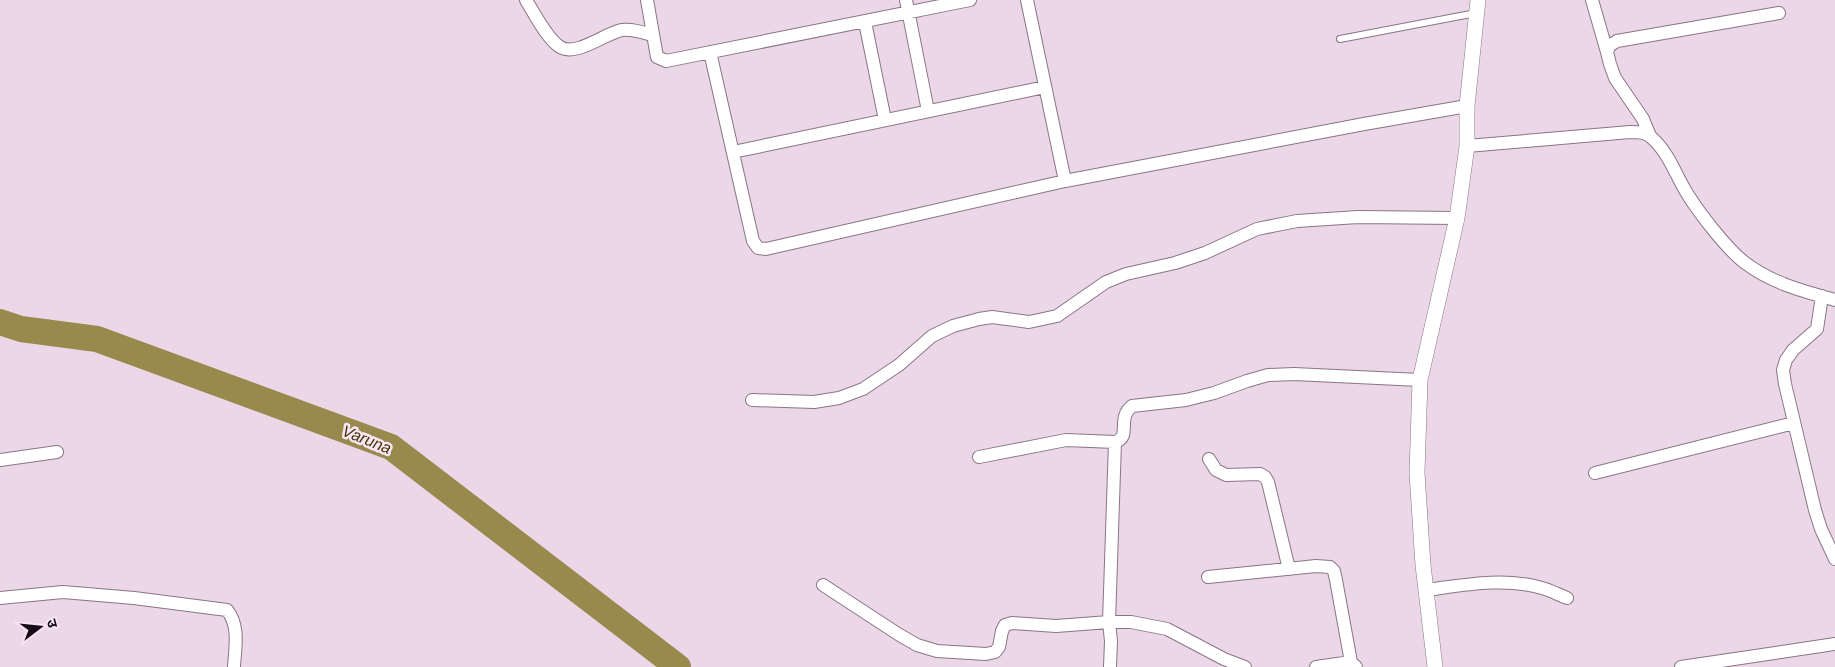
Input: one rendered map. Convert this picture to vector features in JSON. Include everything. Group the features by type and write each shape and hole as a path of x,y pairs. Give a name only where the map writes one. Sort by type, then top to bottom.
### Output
{"street":[{"path":"526,0 560,48 569,50 587,45 621,30 633,30 652,35"},
{"path":"647,0 657,57 661,60 672,61 970,0"},
{"path":"906,0 928,111"},
{"path":"1027,0 1065,181"},
{"path":"1592,0 1615,78 1639,112 1650,136 1662,148 1688,196 1715,231 1744,262 1772,279 1829,298 1817,328 1792,350 1783,370 1815,510 1821,529 1835,559"},
{"path":"1435,667 1423,565 1417,473 1420,380 1457,218 1467,146 1468,106 1478,6"},
{"path":"1607,52 1609,46 1617,41 1779,13"},
{"path":"865,22 885,120"},
{"path":"710,52 753,241 758,248 766,249 1065,181 1468,106"},
{"path":"733,152 1045,87"},
{"path":"1467,146 1630,132 1641,132 1650,136"},
{"path":"752,400 814,402 839,398 863,389 884,376 932,336 954,326 992,317 1029,322 1056,316 1106,282 1126,274 1205,253 1257,229 1297,221 1358,217 1457,218"},
{"path":"978,457 1066,440 1121,441 1126,411 1132,406 1186,400 1268,375 1294,374 1420,380"},
{"path":"1595,473 1794,423"},
{"path":"1110,667 1111,641 1109,622 1115,442"},
{"path":"0,460 57,452"},
{"path":"1209,459 1216,470 1226,474 1260,474 1265,477 1268,482 1289,569"},
{"path":"1208,577 1330,567 1334,571 1353,664 1316,667"},
{"path":"1426,590 1499,582 1525,583 1544,588 1567,598"},
{"path":"823,585 898,634 917,645 937,651 986,654 995,652 999,647 1002,630 1005,625 1012,623 1056,626 1131,622 1167,629 1224,659 1246,667"},
{"path":"0,598 72,592 227,610 233,617 236,627 234,667"},
{"path":"1681,667 1835,644"}],"lane":[{"path":"1340,39 1478,6"}],"waterway":[{"name":"Varuna","path":"0,322 21,329 97,339 391,447 678,667"}]}
